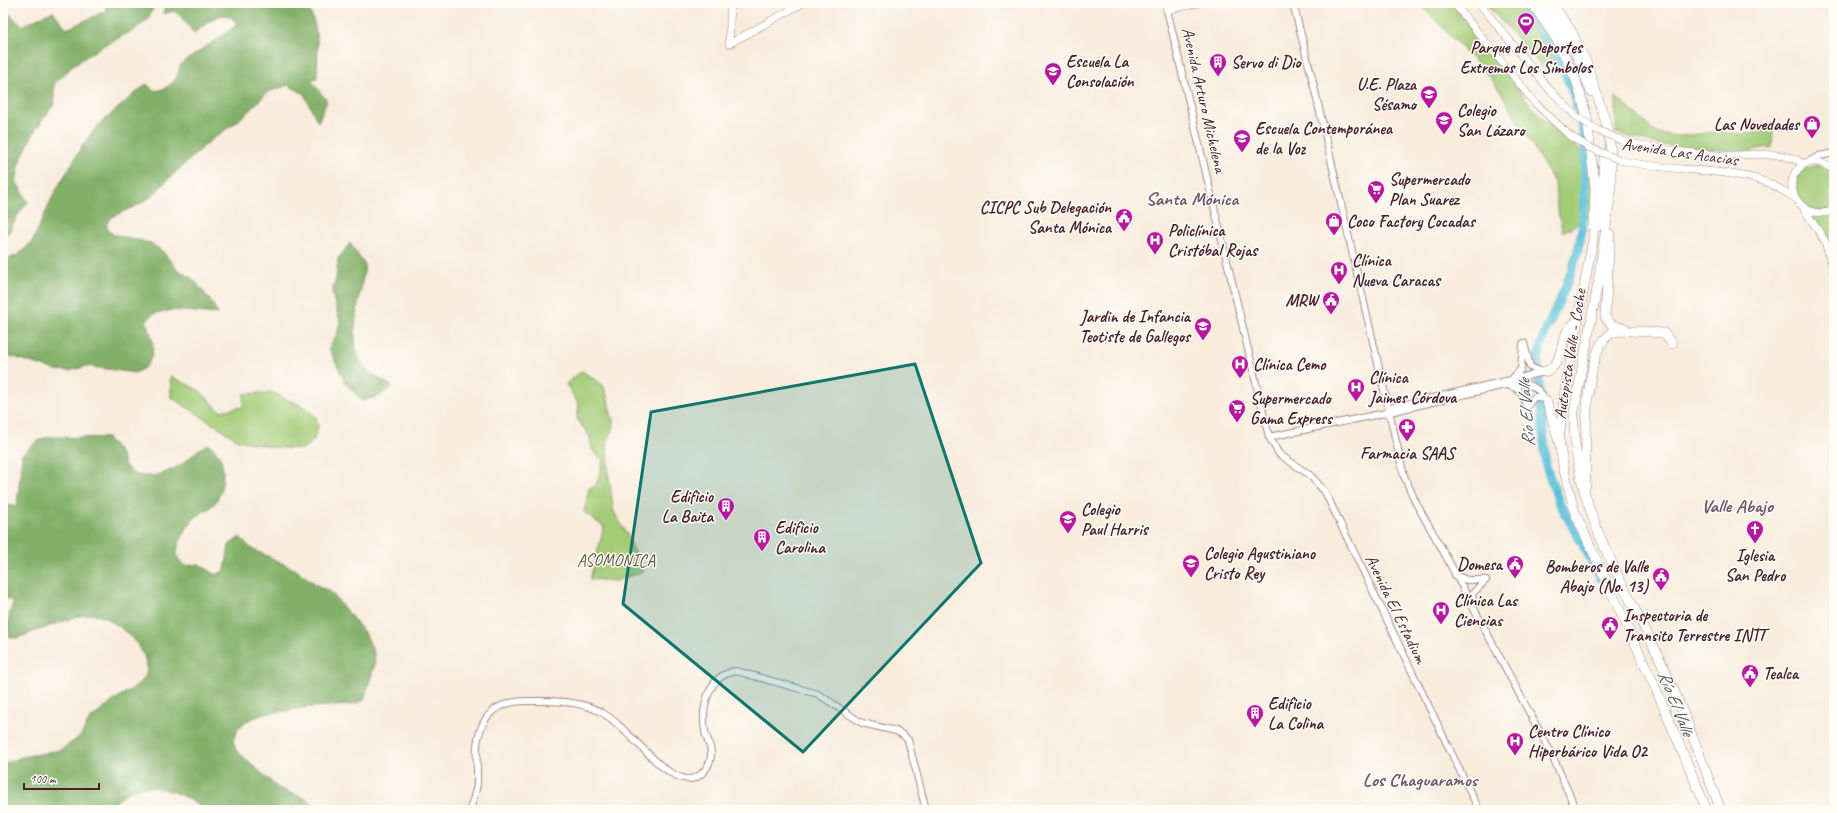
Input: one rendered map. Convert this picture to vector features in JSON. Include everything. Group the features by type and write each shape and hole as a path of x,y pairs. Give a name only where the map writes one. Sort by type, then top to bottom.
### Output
{"highway":[{"name":"Autopista Valle - Coche","path":"1532,3 1558,42 1576,80 1587,117 1595,188 1593,240 1577,320 1559,440 1569,490 1693,758 1714,810"},
{"path":"1541,3 1576,53 1601,120 1604,140 1605,166 1602,211 1593,240"},
{"name":"Autopista Valle - Coche","path":"1552,3 1572,32 1581,51 1599,98 1609,132 1612,192 1598,283 1574,411 1577,461 1585,495 1600,538 1668,677 1705,770"},
{"path":"1612,192 1605,316 1611,325 1616,328 1672,330"},
{"path":"1544,372 1549,370 1558,362 1567,331 1577,320"},
{"path":"1585,495 1585,452 1588,393 1592,370 1603,341 1609,335 1619,331 1664,333 1672,344"},
{"path":"1547,402 1559,440"},
{"name":"Autopista Valle - Coche","path":"1659,687 1707,810"},
{"path":"1705,770 1721,810"},
{"path":"1705,770 1714,780 1727,810"}],"main road":[{"path":"731,3 729,44 803,3"},
{"path":"1167,6 1198,3"},
{"name":"Avenida Las Acacias","path":"1454,3 1535,103 1570,136 1588,147 1620,160 1654,167 1741,176 1769,184 1796,199 1802,205"},
{"name":"Avenida Las Acacias","path":"1479,3 1550,90 1576,116 1597,130 1623,141 1659,149 1693,153 1789,157 1806,163 1819,162 1834,169"},
{"path":"1796,199 1792,188 1792,182 1795,172 1806,163"},
{"path":"1802,205 1807,210 1820,214 1834,210"},
{"path":"1802,205 1825,241 1834,273"}],"street":[{"path":"1293,3 1404,476 1417,505 1552,755 1576,810"},
{"name":"Avenida Arturo Michelena","path":"1167,6 1269,437"},
{"path":"1806,163 1819,156 1834,153"},
{"path":"1512,379 1521,369 1522,347 1524,343 1530,367 1544,372"},
{"path":"1389,410 1544,372"},
{"path":"1269,437 1505,385 1522,383 1530,385 1538,389 1547,402"},
{"path":"1505,385 1512,386 1521,392 1527,408 1534,397 1539,397 1547,402"},
{"name":"Avenida El Estadium","path":"1269,437 1279,454 1311,476 1325,492 1479,810"},
{"path":"1455,575 1467,580 1486,580 1472,594 1473,607"},
{"path":"470,810 477,785 477,738 486,718 497,707 512,702 531,701 577,704 592,707 621,725 664,769 676,776 689,779 701,775 709,764 711,756 703,716 709,692 719,679 731,672 736,671 818,694 833,702 850,716 866,725 896,731 903,735 908,740 926,810"}],"highlighted area":[{"path":"915,364 981,563 803,752 623,604 651,412"}],"green space":[{"path":"103,3 156,3 147,20 134,30 104,45 75,64 54,84 54,104 34,132 21,159 16,181 28,202 17,216 10,231 3,238 3,203 5,197 3,186 3,8 22,26 53,11 67,29 107,10"},
{"path":"166,3 306,3 314,22 317,40 317,78 311,80 327,101 318,122 304,94 288,85 268,92 238,121 211,140 154,194 142,203 112,217 106,225 112,234 151,243 163,252 177,269 193,279 211,301 218,314 173,310 153,314 146,322 152,338 152,356 146,366 135,373 87,366 69,371 55,370 14,357 3,356 3,261 18,255 32,242 55,192 83,145 97,126 146,84 155,91 169,86 178,75 180,65 237,25 232,19 222,15 216,17 194,33 179,14 174,11 163,14"},
{"path":"1419,3 1450,3 1533,108 1564,138 1599,163 1594,214 1563,232 1557,208 1555,184 1501,92 1486,73"},
{"name":"Parque de Deportes Extremos Los Símbolos","path":"1490,3 1519,4 1556,65 1547,72 1488,6"},
{"path":"1616,97 1658,134 1678,136 1718,132 1743,134 1773,129 1772,148 1767,147 1747,152 1660,145 1616,133"},
{"path":"1819,165 1834,172 1834,204 1823,210 1813,210 1805,205 1799,196 1796,187 1798,177 1805,169"},
{"path":"1807,209 1814,212 1834,209 1834,273 1833,265"},
{"path":"350,243 365,265 356,316 355,343 358,355 363,365 369,371 393,387 379,396 362,401 345,382 329,348 337,334 340,322 332,293 336,278 338,259"},
{"name":"ASOMONICA","path":"582,371 603,385 607,396 614,426 607,445 608,472 614,512 628,536 643,572 615,581 590,579 604,527 584,512 589,488 596,486 603,461 592,450 590,437 577,419 579,405 566,384"},
{"path":"170,376 200,391 220,411 243,407 244,394 271,392 304,407 316,417 318,427 314,439 309,445 301,449 271,447 238,440 171,397"},
{"path":"51,437 107,438 115,446 127,468 133,473 146,476 169,471 185,462 201,448 209,444 221,458 223,472 222,487 217,500 213,505 196,517 183,535 177,551 179,560 186,566 199,564 216,575 225,570 229,545 240,537 251,548 296,570 321,588 330,591 366,635 374,653 375,664 364,700 351,705 311,707 264,714 246,721 238,729 233,741 236,750 278,788 306,799 323,810 202,810 203,808 197,803 181,795 163,789 146,787 129,791 108,810 3,810 3,764 22,757 60,750 74,741 82,734 89,720 120,696 134,688 145,677 147,669 145,658 138,644 120,627 105,617 93,614 78,616 17,638 10,637 8,633 8,619 13,601 3,598 3,505 17,506 22,454 38,441"}],"waterway":[{"name":"Río El Valle","path":"1521,3 1556,55 1572,90 1583,129 1586,151 1583,220 1579,248 1567,284 1544,335 1538,359 1538,367 1546,466 1558,500 1601,578"}],"place":[{"name":"Parque de Deportes Extremos Los Símbolos","path":"1526,36"},
{"name":"Servo di Dio","path":"1218,77"},
{"name":"Escuela La Consolación","path":"1053,86"},
{"name":"U.E. Plaza Sésamo","path":"1429,109"},
{"name":"Colegio San Lázaro","path":"1444,135"},
{"name":"Las Novedades","path":"1812,139"},
{"name":"Escuela Contemporánea de la Voz","path":"1242,153"},
{"name":"Supermercado Plan Suarez","path":"1376,204"},
{"name":"CICPC Sub Delegación Santa Mónica","path":"1124,232"},
{"name":"Coco Factory Cocadas","path":"1334,236"},
{"name":"Policlínica Cristóbal Rojas","path":"1155,255"},
{"name":"Clínica Nueva Caracas","path":"1339,285"},
{"name":"MRW","path":"1331,315"},
{"name":"Jardin de Infancia Teotiste de Gallegos","path":"1203,341"},
{"name":"Clínica Cemo","path":"1240,379"},
{"name":"Clínica Jaimes Córdova","path":"1356,402"},
{"name":"Supermercado Gama Express","path":"1237,423"},
{"name":"Farmacia SAAS","path":"1407,442"},
{"name":"Edificio La Baita","path":"726,521"},
{"name":"Colegio Paul Harris","path":"1068,534"},
{"name":"Iglesia San Pedro","path":"1755,544"},
{"name":"Edificio Carolina","path":"762,552"},
{"name":"Colegio Agustiniano Cristo Rey","path":"1191,578"},
{"name":"Domesa","path":"1515,579"},
{"name":"Bomberos de Valle Abajo (No. 13)","path":"1661,591"},
{"name":"Clínica Las Ciencias","path":"1441,625"},
{"name":"Inspectoria de Transito Terrestre INTT","path":"1610,640"},
{"name":"Tealca","path":"1750,688"},
{"name":"Edificio La Colina","path":"1255,728"},
{"name":"Centro Clínico Hiperbárico Vida O2","path":"1515,756"}],"district":[{"name":"Santa Mónica","path":"1192,199"},
{"name":"Valle Abajo","path":"1737,506"},
{"name":"Los Chaguaramos","path":"1420,780"}]}
